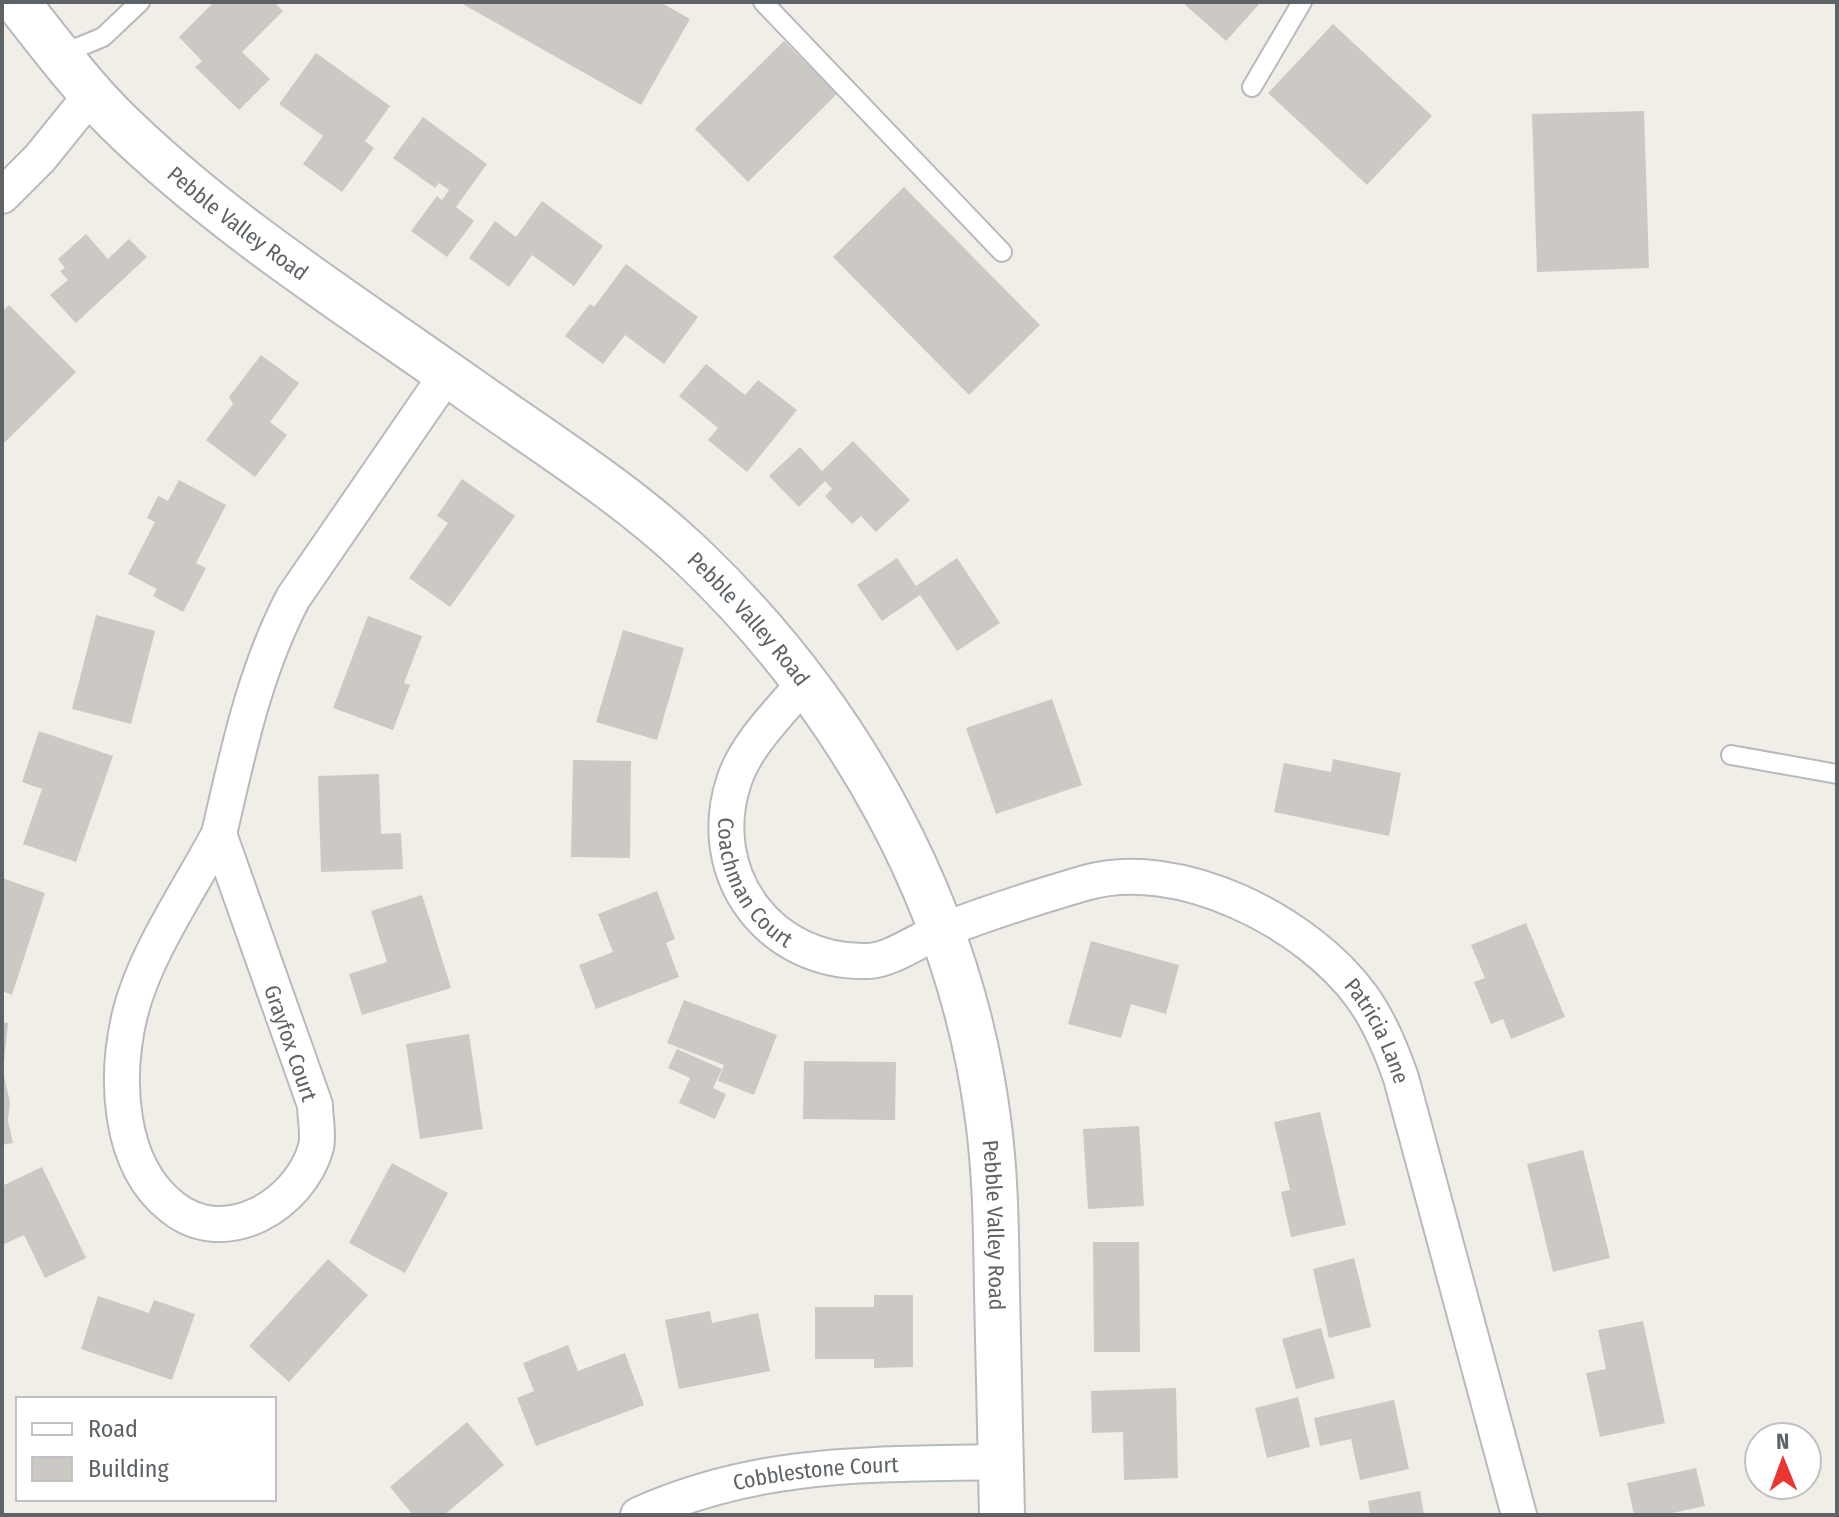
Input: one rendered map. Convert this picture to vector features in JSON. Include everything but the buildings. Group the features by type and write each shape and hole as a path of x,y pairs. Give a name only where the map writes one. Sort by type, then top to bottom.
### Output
{"street":[{"name":"Pebble Valley Road","path":"17,2 91,95 187,183 257,238 617,495 692,556 770,638 870,776 914,863 940,931 971,1028 988,1117 995,1189 1002,1515"},
{"path":"2,196 40,158 91,95"},
{"name":"Grayfox Court","path":"219,834 315,1105 317,1144 309,1166 283,1201 251,1218 215,1222 174,1209 152,1186 135,1156 123,1105 124,1047 141,980 219,834 258,674 276,630 293,598 447,374"},
{"name":"Coachman Court","path":"804,683 750,752 735,777 729,800 726,844 733,873 745,897 764,921 784,939 806,951 843,961 873,961 940,931"},
{"name":"Patricia Lane","path":"940,931 1089,882 1142,878 1205,890 1271,918 1295,932 1331,962 1360,994 1389,1043 1437,1206 1519,1515"},
{"name":"Cobblestone Court","path":"638,1515 741,1478 810,1468 1001,1462"}],"lane":[{"path":"60,55 103,37 140,2"},
{"path":"763,2 1002,252"},
{"path":"1252,87 1302,2"},
{"path":"1731,755 1837,774"}]}
